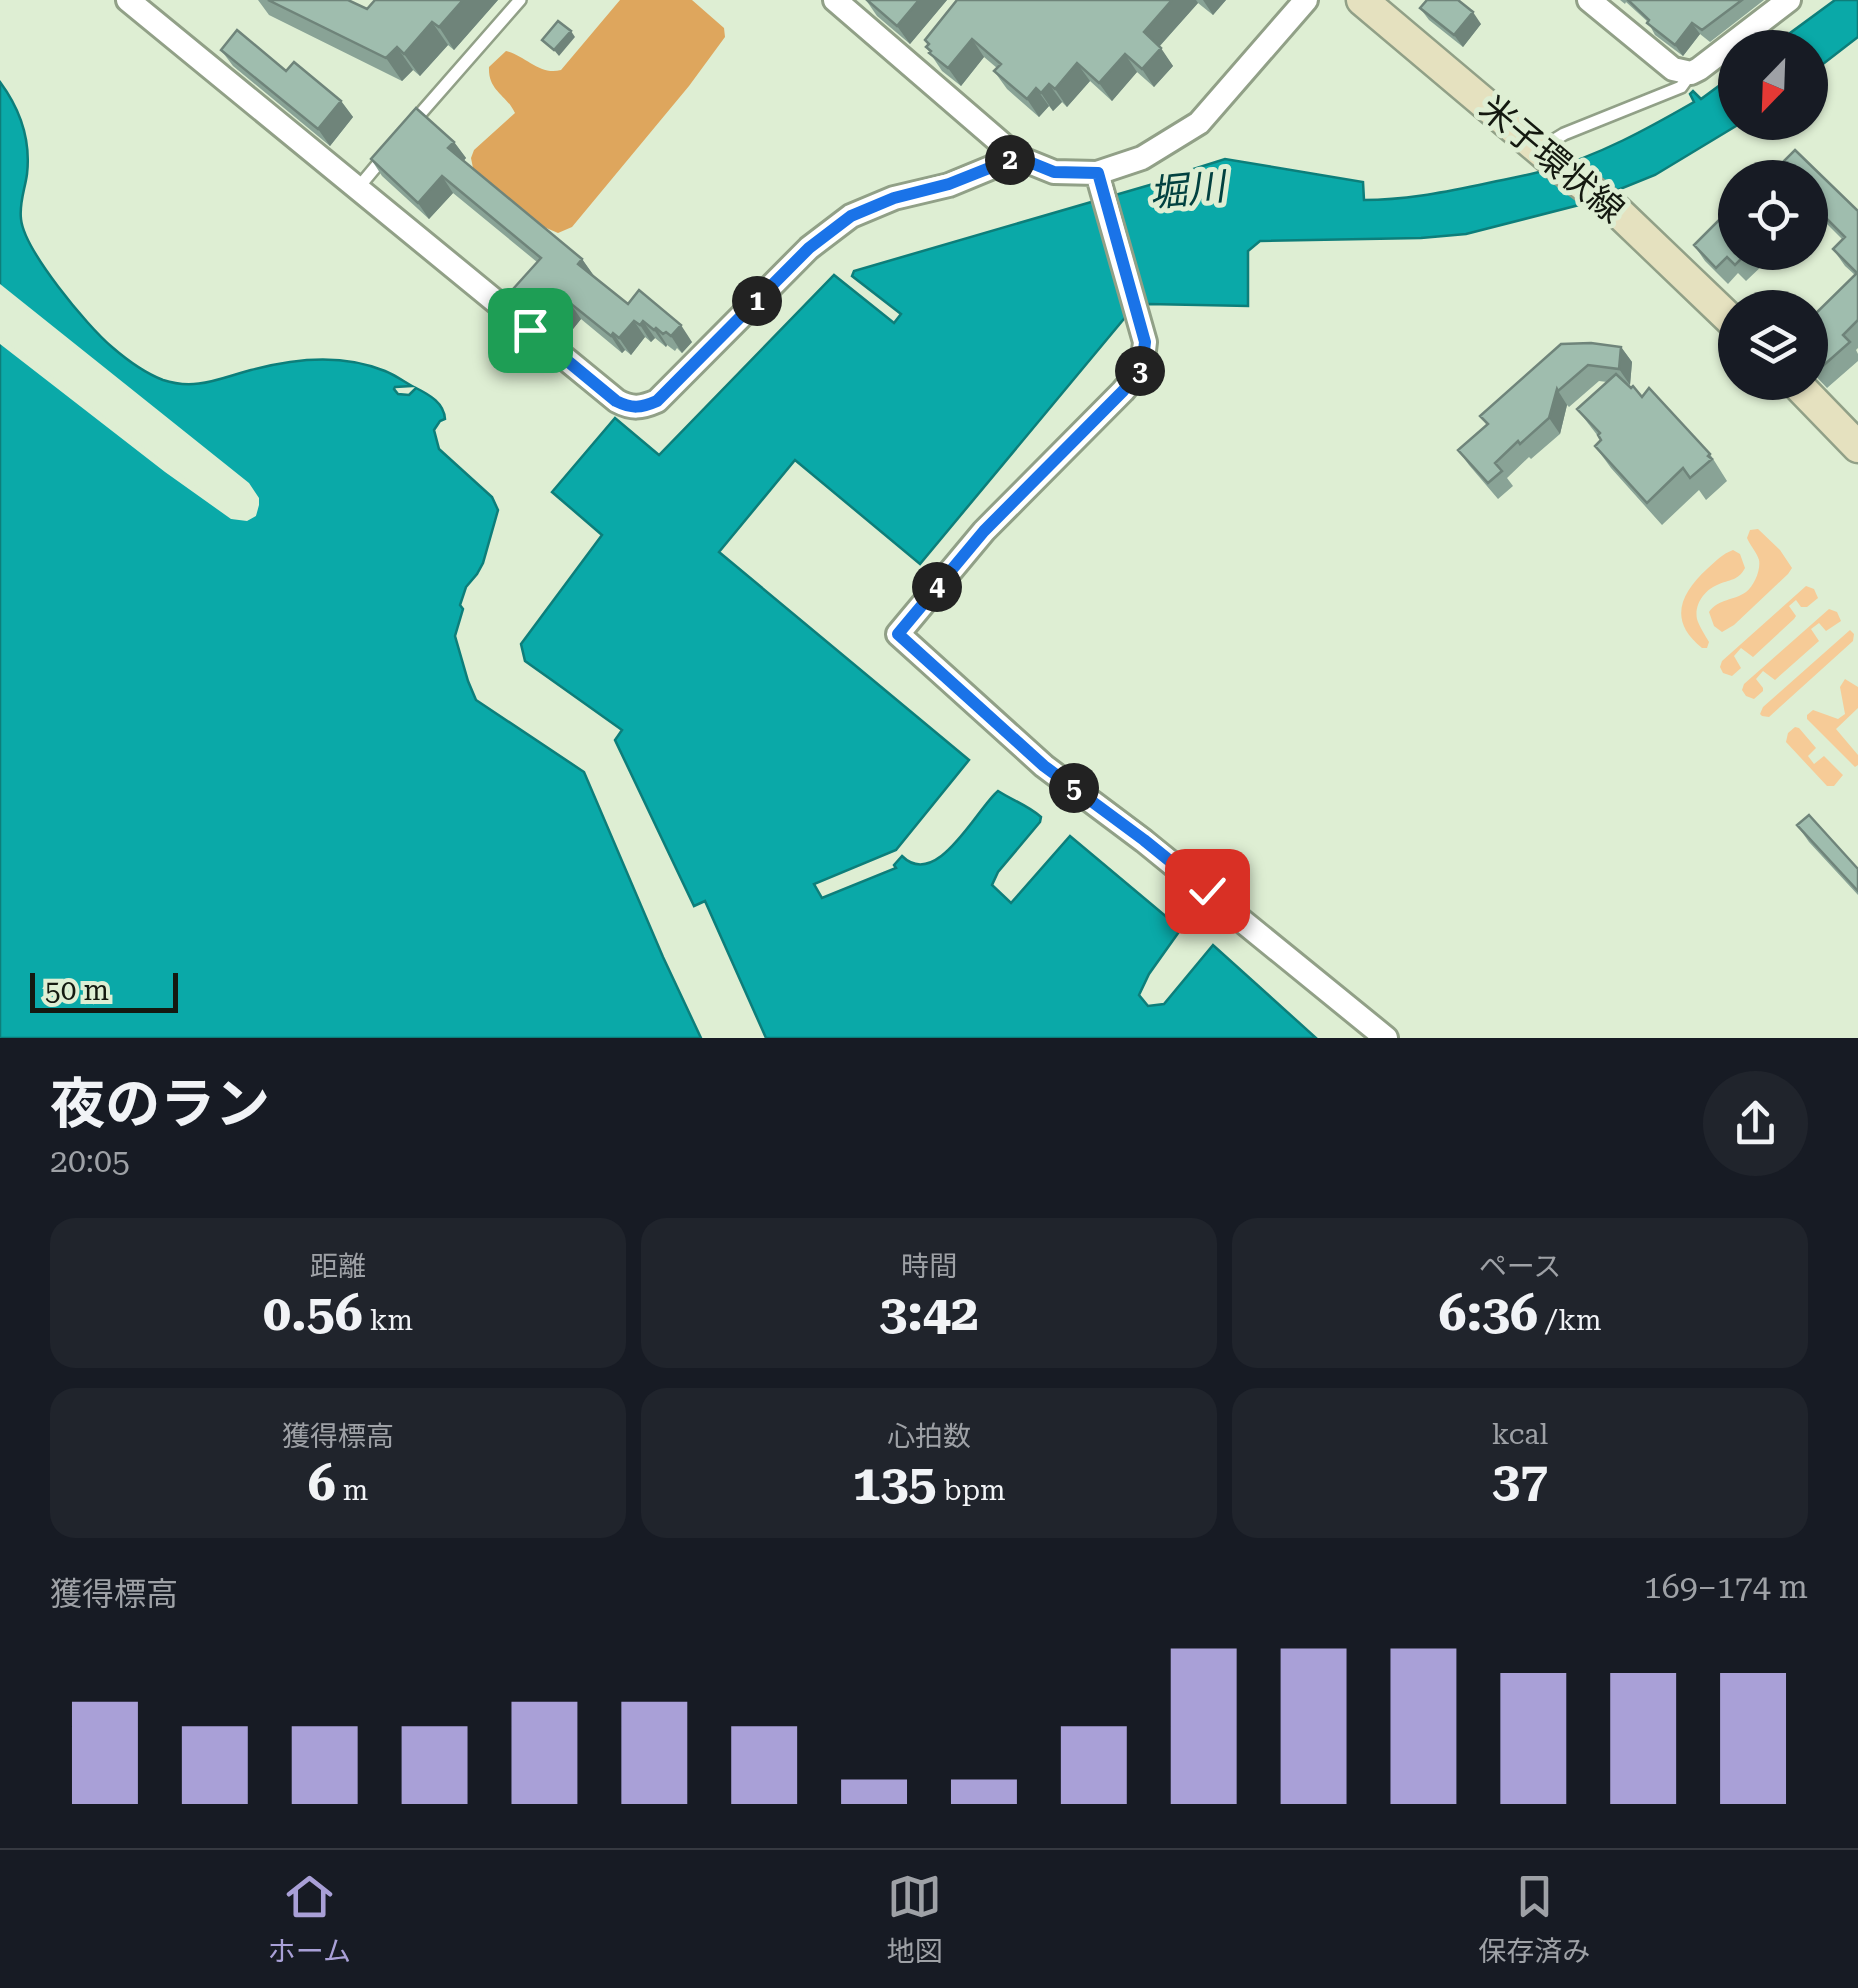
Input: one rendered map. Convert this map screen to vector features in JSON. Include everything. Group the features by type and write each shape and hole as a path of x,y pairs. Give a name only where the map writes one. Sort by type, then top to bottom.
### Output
{"main road":[{"name":"米子環状線","path":"1362,0 1616,210 1718,308"},
{"path":"1812,400 1858,447"}],"street":[{"path":"128,0 616,401 630,407 642,408 657,401 809,248 851,216 1017,157"},
{"path":"834,0 861,8 1017,157 1054,172 1100,182 1200,124 1306,0"},
{"path":"1589,0 1673,69 1691,73 1789,0"},
{"path":"1100,182 1145,342 1142,368 984,531 898,634 1044,766 1144,840 1386,1038"}],"lane":[{"path":"409,127 520,0"},
{"path":"1550,158 1564,134 1681,87 1691,73"},
{"path":"358,188 396,142"}],"shaded area":[{"path":"620,0 692,0 724,28 725,37 572,227 558,233 544,227 473,168 474,150 515,113 494,87 489,67 506,51 540,68 561,70"},
{"path":"1758,529 1792,568 1722,632 1714,626 1709,612 1717,604 1746,592 1754,582 1759,560 1747,538 1750,530"},
{"path":"1733,550 1740,554 1745,568 1736,578 1713,587 1701,598 1697,619 1709,642 1707,648 1702,648 1685,628 1685,598 1707,569"},
{"path":"1806,586 1814,589 1818,598 1807,607 1801,607 1796,600 1789,606 1794,619 1753,657 1741,648 1734,656 1741,668 1732,676 1723,673 1722,661"},
{"path":"1829,609 1837,612 1841,621 1826,631 1819,623 1811,629 1819,641 1775,680 1763,671 1756,679 1763,691 1754,699 1746,696 1744,684"},
{"path":"1850,630 1853,641 1769,717 1760,714 1763,707"},
{"path":"1845,679 1858,687 1858,708 1836,729 1858,755 1855,767 1807,719 1813,710 1838,719 1845,714 1840,687"},
{"path":"1795,727 1816,748 1808,756 1814,764 1824,756 1843,775 1834,786 1827,786 1786,742"}],"water":[{"path":"1835,0 1858,0 1858,37 1828,60 1828,30 1794,30"},
{"path":"0,82 18,114 25,137 28,161 21,219 25,233 73,305 101,337 130,361 163,380 186,384 284,363 318,359 352,362 385,371 412,386 395,387 398,394 409,395 416,388 439,404 445,419 434,430 439,449 492,497 498,510 483,563 466,587 460,605 463,609 455,636 468,681 476,700 584,772 701,1038 0,1038 0,342 232,518 255,515 253,492 0,286"},
{"name":"堀川","path":"1718,86 1718,137 1655,175 1583,204 1466,234 1260,241 1248,251 1248,306 1148,304 1128,314 920,564 795,460 719,552 969,760 896,850 814,884 822,898 896,868 894,865 902,856 915,864 929,863 955,843 998,791 1041,817 992,885 1011,903 1070,836 1181,929 1139,995 1148,1006 1164,1004 1213,945 1316,1038 766,1038 705,901 694,906 615,740 622,730 525,661 521,644 602,535 552,492 615,418 659,455 834,275 894,323 901,314 852,276 854,271 1167,180 1225,159 1363,182 1364,200 1422,196 1567,164 1623,140 1694,102 1690,94 1693,91 1701,99"}],"pier":[{"path":"0,284 249,483 259,498 256,516 247,521 231,519 0,344 0,337 234,514 250,512 252,500 244,488 0,292"}],"building":[{"path":"268,0 348,0 367,9 375,0 463,0 439,27 432,22 404,54 397,47 386,58"},
{"path":"867,0 919,0 897,26"},
{"path":"957,0 1172,0 1144,32 1161,48 1142,69 1125,54 1099,83 1077,63 1055,89 1049,84 1041,93 1036,88 1027,99 994,71 1001,64 972,39 948,68 929,53 925,40"},
{"path":"1427,0 1458,0 1473,12 1454,35 1420,8"},
{"path":"1628,0 1742,0 1702,30 1692,23 1675,45 1647,23 1649,20"},
{"path":"558,21 571,31 554,50 542,40"},
{"path":"237,30 286,71 294,62 341,101 318,129 221,50"},
{"path":"416,108 454,142 448,148 582,259 578,264 628,304 639,290 681,325 671,336 643,321 640,325 634,321 619,338 613,333 611,336 570,303 554,323 513,289 541,258 442,176 418,203 371,159"},
{"path":"1795,150 1805,160 1785,160"},
{"path":"1828,182 1858,211 1858,320 1843,335 1850,342 1828,361 1828,301 1857,273 1833,249 1845,237 1828,220"},
{"path":"1718,221 1716,268 1694,245"},
{"path":"1561,344 1621,347 1619,369 1588,365 1557,389 1549,418 1495,463 1502,471 1488,483 1458,450 1488,424 1480,416"},
{"path":"1616,374 1642,397 1649,388 1712,459 1690,478 1683,468 1647,503 1595,446 1601,440 1600,433 1577,409"},
{"path":"1809,815 1858,869 1858,891 1797,825"}],"route":[{"path":"530,330 616,401 642,408 657,401 809,248 851,216 1017,157 1054,172 1098,173 1145,342 1142,368 984,531 898,634 1044,766 1207,891"}]}
